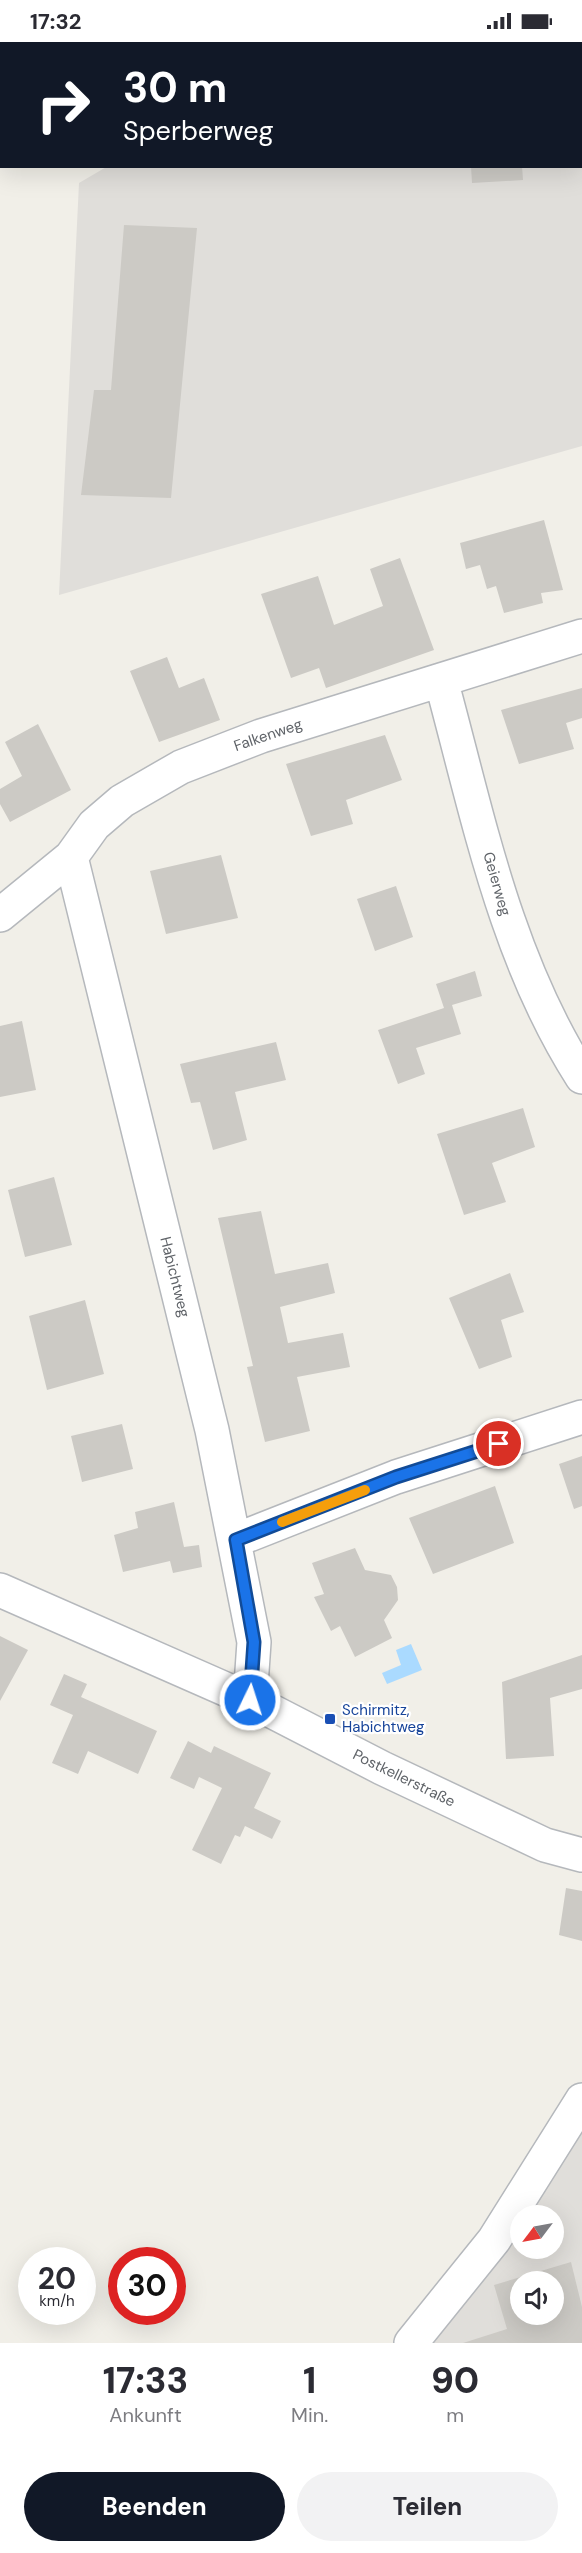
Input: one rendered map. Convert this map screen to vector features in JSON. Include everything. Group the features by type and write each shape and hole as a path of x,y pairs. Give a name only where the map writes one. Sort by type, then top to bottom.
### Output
{"street":[{"name":"Falkenweg","path":"0,915 71,857 94,825 122,801 181,767 261,736 582,636"},
{"name":"Geierweg","path":"441,680 506,918 538,995 582,1077"},
{"name":"Habichtweg","path":"71,857 212,1430 236,1540 254,1642 250,1700"},
{"path":"236,1540 396,1477 582,1418"},
{"name":"Postkellerstraße","path":"0,1590 250,1700 382,1768 545,1845 582,1855"},
{"path":"411,2343 494,2240 582,2100"}],"shaded area":[{"path":"105,168 582,168 582,446 59,595 79,183"},
{"path":"582,2100 582,2343 394,2343 451,2271"}],"water":[{"path":"411,1644 422,1670 387,1684 382,1673 401,1665 396,1650"}],"building":[{"path":"471,168 522,168 523,180 472,183"},
{"path":"124,225 197,228 171,498 81,495 94,390 111,390"},
{"path":"544,520 563,590 541,593 543,603 504,613 496,586 487,589 480,565 466,569 460,543"},
{"path":"400,558 434,650 326,688 319,668 291,678 261,594 318,576 334,625 383,606 370,569"},
{"path":"167,657 179,688 204,678 220,720 159,742 130,671"},
{"path":"582,688 582,718 566,723 574,749 519,764 501,710"},
{"path":"38,724 71,790 10,822 0,804 0,789 22,776 5,742"},
{"path":"385,735 402,780 346,800 353,824 311,836 286,764"},
{"path":"221,855 238,918 166,934 150,871"},
{"path":"396,886 413,937 375,951 357,899"},
{"path":"475,971 482,996 452,1005 461,1034 416,1048 425,1074 398,1084 378,1030 444,1008 436,984"},
{"path":"22,1021 36,1090 0,1097 0,1026"},
{"path":"276,1042 286,1080 235,1092 247,1140 213,1150 200,1102 191,1103 180,1064"},
{"path":"523,1108 535,1147 492,1163 506,1202 464,1215 437,1134"},
{"path":"54,1177 72,1245 25,1257 8,1190"},
{"path":"261,1211 275,1274 328,1263 335,1293 280,1307 288,1343 343,1333 350,1367 297,1377 310,1431 265,1442 247,1367 253,1366 218,1218"},
{"path":"510,1273 524,1312 501,1320 512,1357 479,1369 449,1298"},
{"path":"85,1300 104,1374 47,1390 29,1316"},
{"path":"122,1424 133,1469 82,1482 71,1436"},
{"path":"582,1456 582,1506 574,1509 559,1464"},
{"path":"495,1486 514,1543 433,1574 409,1518"},
{"path":"174,1502 184,1547 199,1545 202,1567 173,1573 170,1561 123,1572 114,1535 138,1528 135,1512"},
{"path":"355,1548 365,1570 391,1575 397,1587 398,1600 384,1620 392,1638 355,1657 340,1626 331,1631 314,1597 324,1594 312,1563"},
{"path":"0,1636 28,1650 0,1701"},
{"path":"582,1655 582,1689 550,1698 554,1756 506,1759 502,1682"},
{"path":"64,1674 87,1684 81,1697 157,1731 138,1774 88,1751 78,1774 52,1763 73,1715 50,1705"},
{"path":"188,1741 211,1753 214,1746 271,1773 254,1808 281,1821 272,1839 245,1826 240,1837 235,1835 221,1864 192,1850 222,1788 199,1777 194,1789 170,1778"},
{"path":"566,1888 582,1891 582,1941 559,1935"},
{"path":"571,2262 582,2307 582,2343 463,2343 507,2329 494,2285 510,2280 510,2325 564,2325 564,2271 541,2271"}],"slow traffic":[{"path":"282,1522 365,1490"}],"place":[{"name":"Schirmitz, Habichtweg","path":"330,1719"}],"route":[{"path":"250,1700 254,1642 236,1540 396,1477 499,1444"}]}
